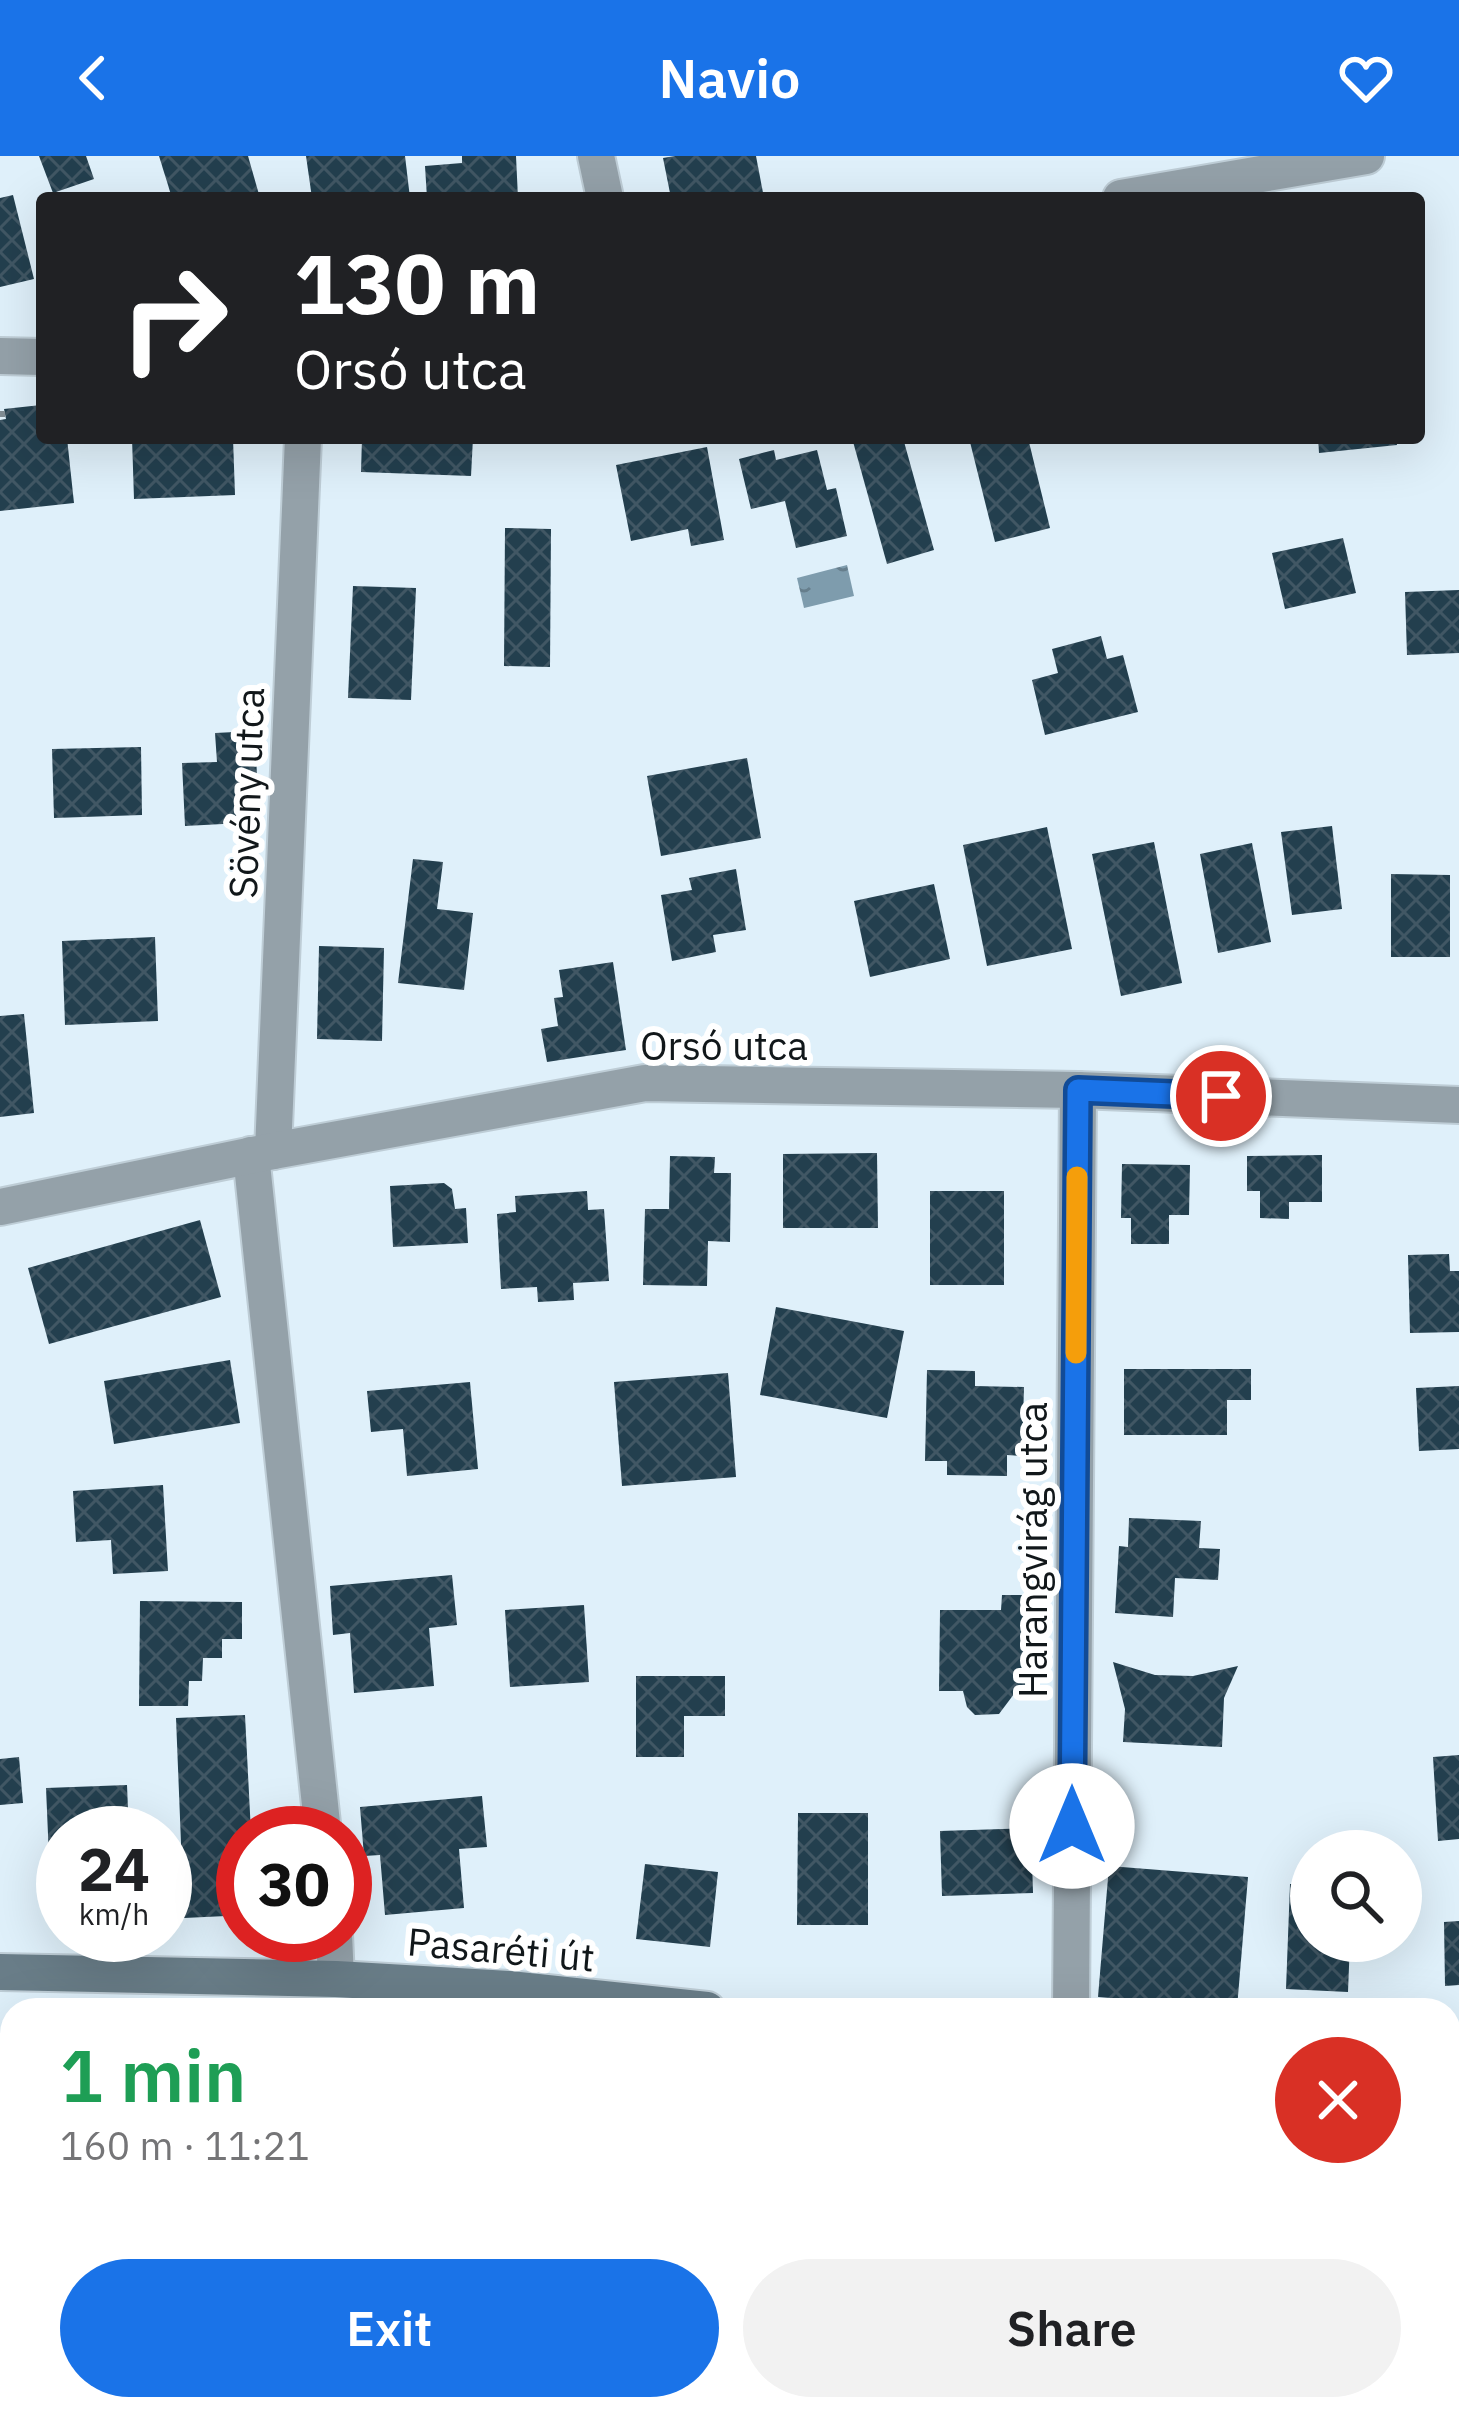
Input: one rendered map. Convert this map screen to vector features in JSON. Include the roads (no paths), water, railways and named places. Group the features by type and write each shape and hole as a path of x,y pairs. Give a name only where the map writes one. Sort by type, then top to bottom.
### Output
{"street":[{"path":"596,156 603,192"},
{"path":"1156,192 1366,156"},
{"path":"0,356 36,357"},
{"name":"Sövény utca","path":"303,444 262,1153 321,1806"},
{"name":"Orsó utca","path":"0,1207 645,1083 1078,1090 1459,1105"},
{"name":"Harangvirág utca","path":"1071,1998 1078,1090"},
{"path":"335,1962 336,1979"},
{"name":"Pasaréti út","path":"0,1972 336,1979 593,1998"}],"water":[{"path":"847,565 854,596 804,608 797,578"}]}
